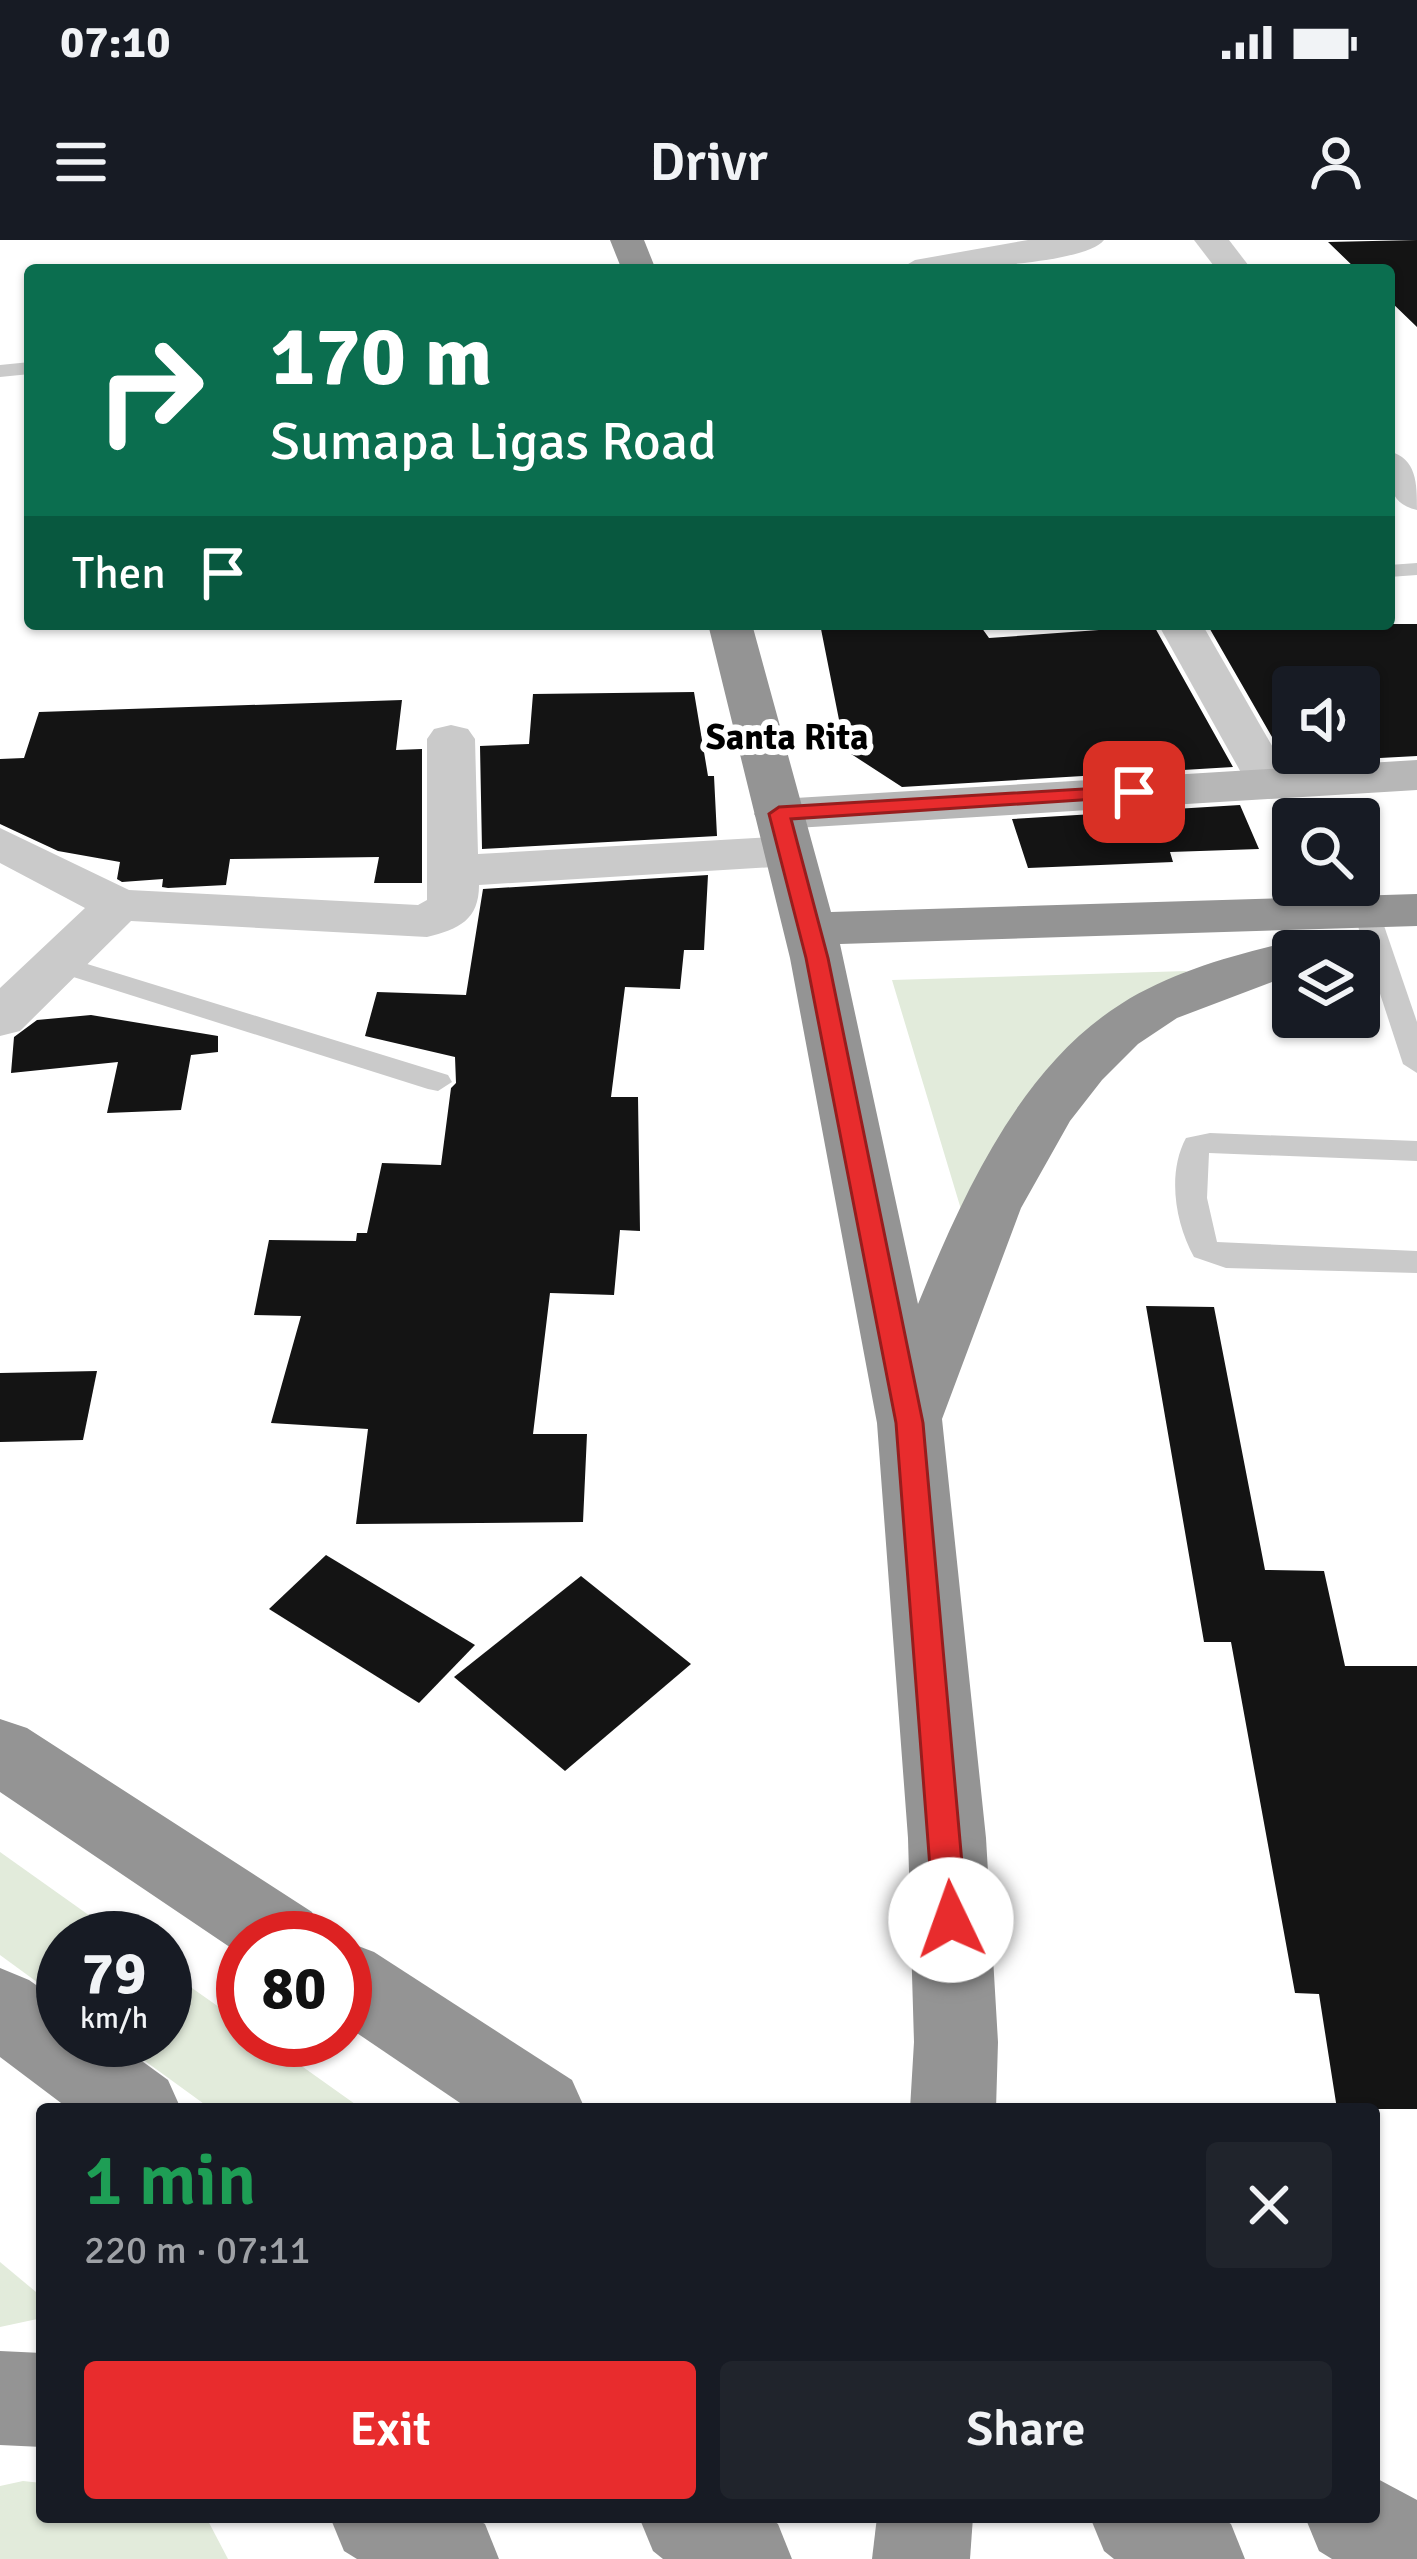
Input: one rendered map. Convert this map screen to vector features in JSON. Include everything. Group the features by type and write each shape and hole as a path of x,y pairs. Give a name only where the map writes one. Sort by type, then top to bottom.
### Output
{"highway":[{"path":"732,630 814,944 910,1423 947,1838 955,2076"},
{"path":"814,944 1381,934"},
{"path":"814,944 1272,954"},
{"path":"910,1423 942,1317 1040,1118 1118,1032 1194,986 1272,961"},
{"path":"0,1750 242,1911"},
{"path":"372,1997 533,2103"},
{"path":"0,2007 130,2103"},
{"path":"0,2398 36,2400"},
{"path":"388,2523 450,2559"},
{"path":"695,2523 743,2559"},
{"path":"921,2559 924,2523"},
{"path":"1146,2523 1196,2559"},
{"path":"1363,2523 1417,2554"}],"main road":[{"path":"784,832 1270,784 1417,775"}],"street":[{"path":"975,264 1087,240"},
{"path":"1211,240 1230,264"},
{"path":"1395,470 1417,498"},
{"path":"1183,630 1270,784"},
{"path":"0,843 118,905 427,921 453,907 451,739"},
{"path":"455,871 784,832"},
{"path":"0,1019 118,905"}],"lane":[{"path":"1381,934 1417,1064"},
{"path":"58,963 437,1082"},
{"path":"1417,1151 1210,1143 1196,1145 1191,1161 1198,1234 1205,1249 1226,1256 1417,1262"}],"green space":[{"path":"1187,971 1107,1020 963,1216 892,980"},
{"path":"0,1852 83,1911 36,1911 36,1981 0,1955"},
{"path":"192,1988 216,2005 216,2067 303,2067 354,2103 203,2103 153,2067 192,2067"},
{"path":"0,2262 36,2292 36,2319 0,2327"},
{"path":"36,2482 36,2523 209,2523 228,2559 0,2559 0,2486"}],"building":[{"path":"1417,240 1417,327 1395,306 1395,264 1351,264 1328,242"},
{"path":"1395,624 1417,624 1417,756 1380,758 1380,666 1272,666 1272,737 1210,630 1395,630"},
{"path":"821,630 983,630 989,638 1156,630 1233,767 902,787 845,750"},
{"path":"694,692 708,776 714,776 717,836 482,849 480,746 529,744 533,694"},
{"path":"402,700 396,750 422,749 422,883 374,883 379,857 230,859 226,885 168,888 162,887 163,879 122,882 117,879 120,862 58,851 0,824 0,759 24,758 39,712"},
{"path":"1240,805 1259,849 1170,852 1173,862 1028,868 1012,819"},
{"path":"708,875 704,950 684,950 680,989 625,987 611,1097 638,1097 640,1231 620,1230 614,1295 550,1293 533,1434 587,1434 583,1522 356,1524 368,1429 271,1423 301,1316 254,1315 269,1240 356,1241 357,1233 367,1233 382,1163 441,1165 451,1088 456,1083 455,1057 365,1036 377,992 466,995 483,889"},
{"path":"91,1015 218,1036 218,1052 191,1055 181,1110 107,1113 118,1062 11,1073 14,1037 37,1020"},
{"path":"1146,1306 1214,1307 1265,1570 1324,1571 1345,1666 1417,1666 1417,2109 1336,2103 1319,1994 1295,1993 1231,1642 1204,1642"},
{"path":"97,1371 83,1440 0,1442 0,1373"},
{"path":"326,1555 475,1645 419,1703 269,1609"},
{"path":"581,1576 691,1664 565,1771 454,1677"}],"district":[{"name":"Santa Rita","path":"787,736"}],"route":[{"path":"951,1920 910,1423 817,958 779,814 1134,792"}]}
